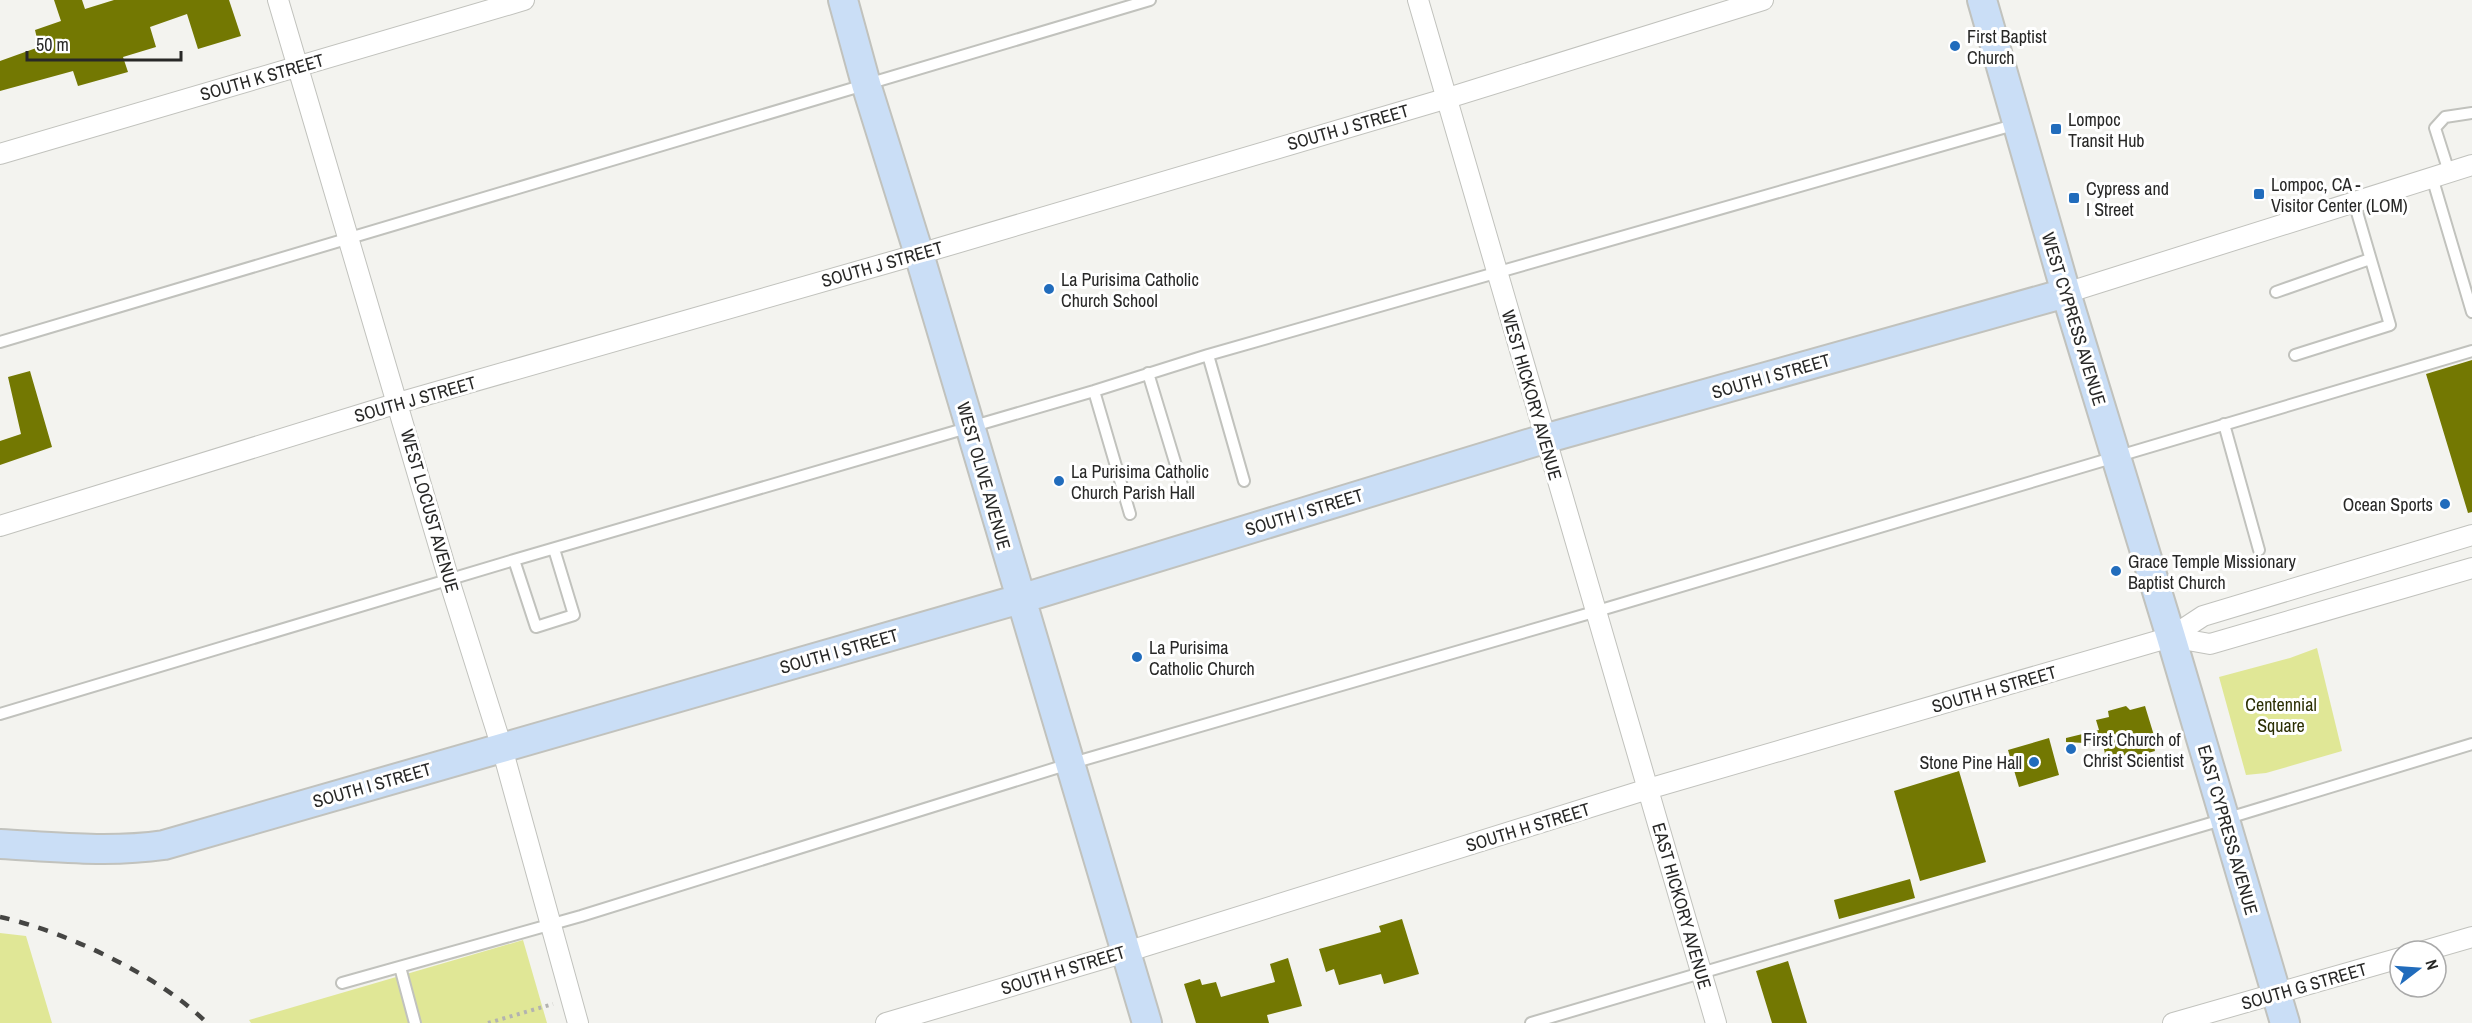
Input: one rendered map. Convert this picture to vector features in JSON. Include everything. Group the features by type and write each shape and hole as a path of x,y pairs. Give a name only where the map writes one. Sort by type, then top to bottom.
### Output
{"street":[{"name":"WEST LOCUST AVENUE","path":"279,0 449,580 502,748 578,1023"},
{"name":"SOUTH K STREET","path":"0,154 524,0"},
{"name":"WEST OLIVE AVENUE","path":"843,0 866,84 919,254 1147,1023"},
{"name":"WEST HICKORY AVENUE","path":"1418,0 1594,612 1648,789"},
{"name":"SOUTH J STREET","path":"0,526 398,403 919,254 1448,98 1763,0"},
{"name":"WEST CYPRESS AVENUE","path":"1982,0 2066,293 2171,637"},
{"name":"SOUTH I STREET","path":"0,844 134,849 164,845 1020,599 1544,439 2066,293 2472,165"},
{"name":"SOUTH H STREET","path":"886,1023 1126,952 1648,789 2171,637 2203,616 2472,535"},
{"name":"SOUTH H STREET","path":"2171,637 2210,644 2472,568"},
{"name":"EAST CYPRESS AVENUE","path":"2171,637 2285,1023"},
{"name":"EAST HICKORY AVENUE","path":"1648,789 1716,1023"},
{"path":"2448,944 2472,937"},
{"name":"SOUTH G STREET","path":"2173,1023 2388,961"}],"lane":[{"path":"0,342 1150,0"},
{"path":"2472,113 2445,117 2435,128 2441,174 2472,312"},
{"path":"0,714 514,560 1094,391 1208,355 2017,124"},
{"path":"2295,355 2390,325 2354,202"},
{"path":"2277,292 2370,259"},
{"path":"342,983 550,924 1069,764 1594,612 2472,351"},
{"path":"1208,355 1244,481"},
{"path":"1148,373 1185,495"},
{"path":"1094,391 1130,514"},
{"path":"2224,424 2259,550"},
{"path":"514,560 536,627 574,615 554,549"},
{"path":"1531,1023 2472,744"},
{"path":"400,967 415,1023"}],"path":[{"path":"488,1023 571,998"}],"green space":[{"name":"Centennial Square","path":"2317,648 2342,751 2266,773 2246,775 2219,677 2290,658"},
{"path":"0,933 26,936 52,1023 0,1023"},
{"path":"523,940 547,1023 251,1023 249,1020"}],"building":[{"path":"54,0 82,0 85,9 114,0 229,0 241,36 198,49 187,14 150,27 156,47 123,57 128,72 78,86 73,71 0,91 0,61 39,47 35,30 61,21"},
{"path":"2472,360 2472,512 2468,513 2426,374"},
{"path":"30,371 52,447 0,465 0,441 21,434 8,377"},
{"path":"2126,706 2130,710 2145,706 2156,742 2153,743 2155,751 2113,763 2105,754 2103,744 2066,742 2066,738 2099,730 2096,720 2109,717 2108,711"},
{"name":"Stone Pine Hall","path":"2049,738 2059,775 2019,787 2008,750"},
{"path":"1959,771 1986,862 1920,881 1894,791"},
{"path":"1910,879 1915,898 1839,919 1834,900"},
{"path":"1402,919 1419,974 1384,984 1381,974 1339,985 1334,969 1326,972 1319,949 1381,932 1379,926"},
{"path":"1288,958 1302,1006 1267,1015 1269,1023 1196,1023 1184,984 1200,979 1202,985 1216,982 1221,997 1275,982 1270,964"},
{"path":"1788,961 1807,1023 1772,1023 1756,971"}],"railway":[{"path":"0,917 82,944 138,972 207,1023"}],"place":[{"name":"First Baptist Church","path":"1955,46"},
{"name":"Lompoc Transit Hub","path":"2056,129"},
{"name":"Lompoc, CA - Visitor Center (LOM)","path":"2259,194"},
{"name":"Cypress and I Street","path":"2074,198"},
{"name":"La Purisima Catholic Church School","path":"1049,289"},
{"name":"La Purisima Catholic Church Parish Hall","path":"1059,481"},
{"name":"Ocean Sports","path":"2445,504"},
{"name":"Grace Temple Missionary Baptist Church","path":"2116,571"},
{"name":"La Purisima Catholic Church","path":"1137,657"},
{"name":"First Church of Christ Scientist","path":"2071,749"},
{"name":"Stone Pine Hall","path":"2034,762"}]}
